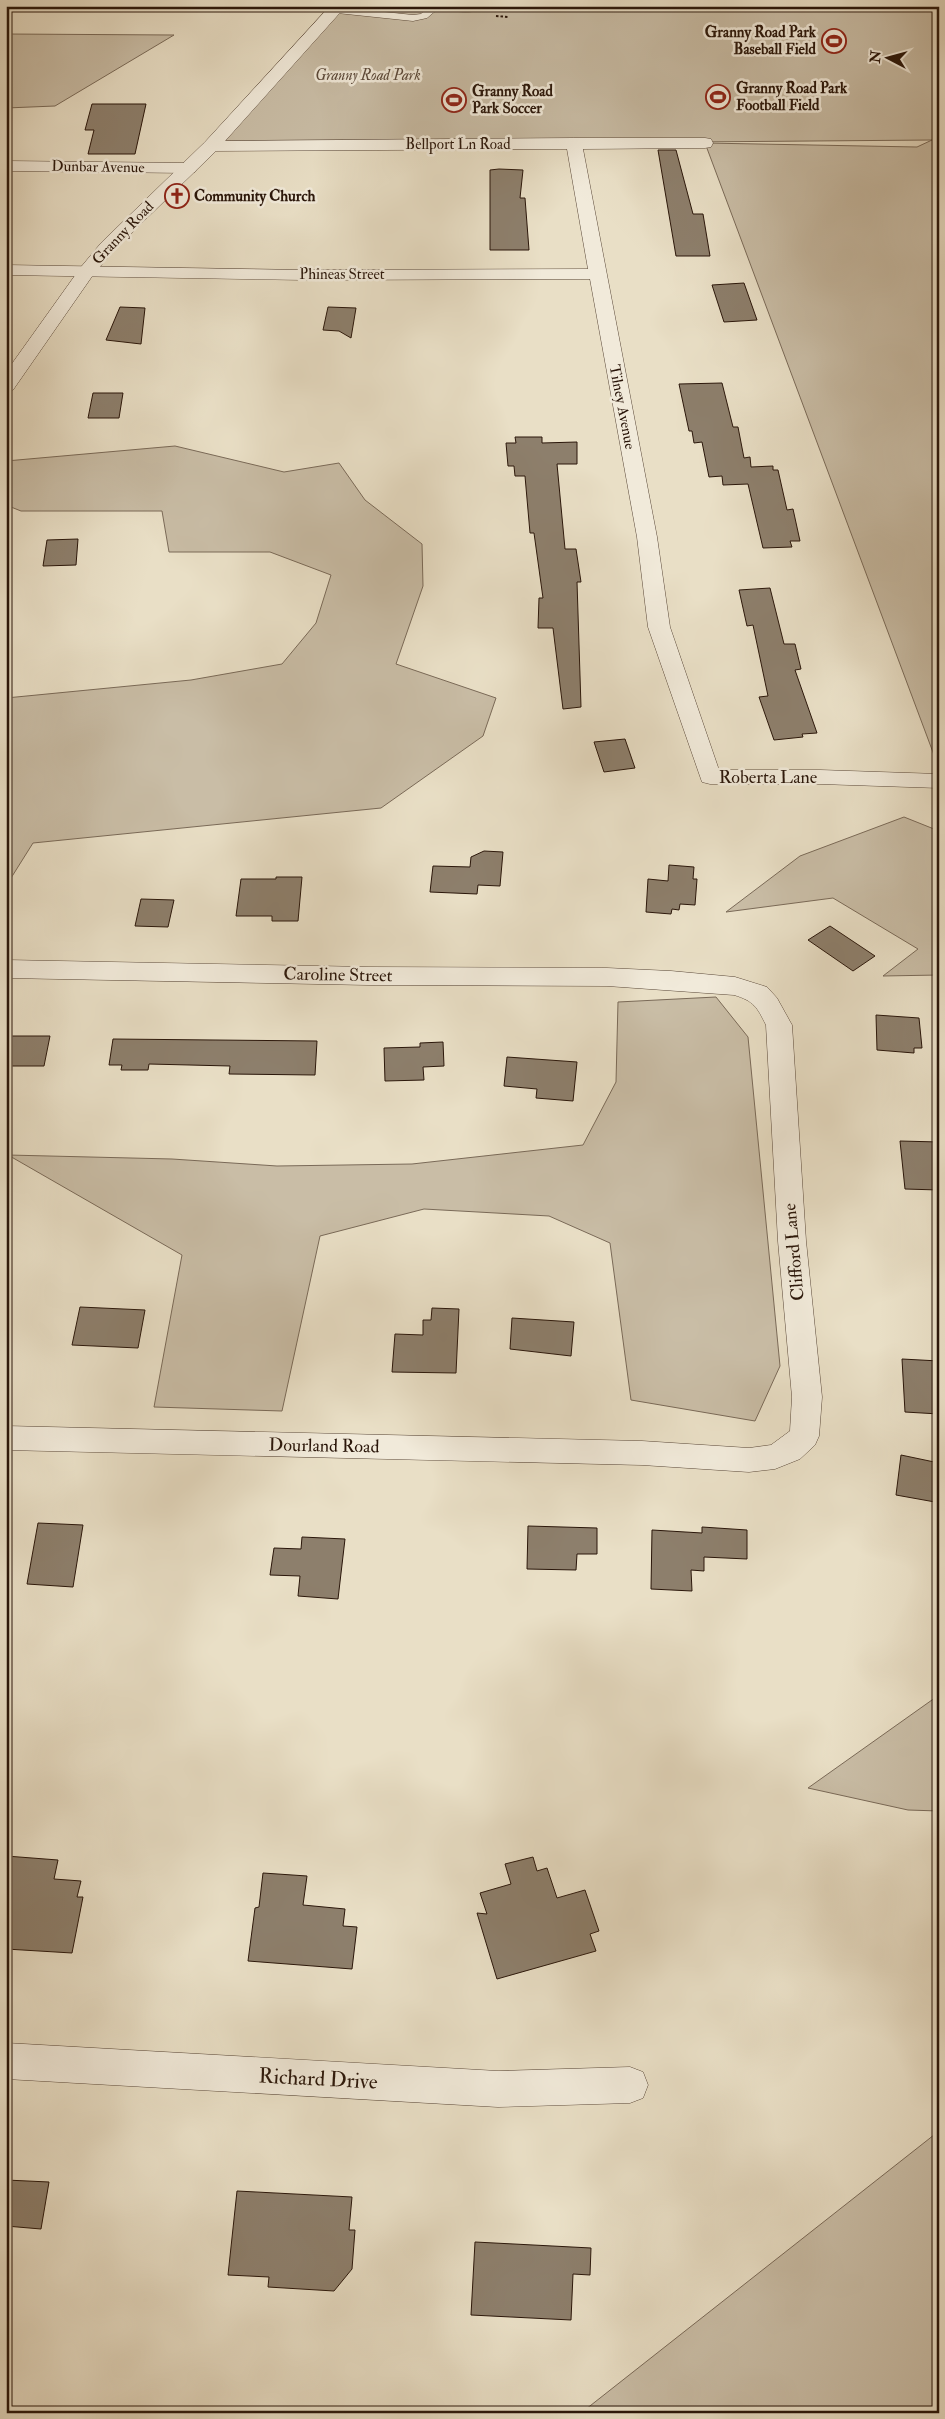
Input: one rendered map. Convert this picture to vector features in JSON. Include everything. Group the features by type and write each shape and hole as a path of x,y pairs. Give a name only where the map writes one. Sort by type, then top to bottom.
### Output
{"street":[{"name":"Granny Road","path":"9,376 87,271 108,247 211,146 338,8"},
{"name":"Tilney Avenue","path":"574,143 647,537 659,628 674,670"},
{"name":"Bellport Ln Road","path":"211,146 705,143"},
{"name":"Dunbar Avenue","path":"6,166 189,168"},
{"name":"Phineas Street","path":"6,270 305,275 598,274"},
{"name":"Roberta Lane","path":"674,670 710,777 820,777 939,781"},
{"name":"Caroline Street","path":"6,969 368,976 607,977 671,980"},
{"name":"Clifford Lane","path":"642,1453 749,1460 775,1457 789,1450 804,1436 806,1420 806,1388 792,1241 779,1025 768,1004 758,993 735,986 671,980"},
{"name":"Dourland Road","path":"6,1438 642,1453"},
{"name":"Richard Drive","path":"6,2061 498,2089 630,2085"}],"lane":[{"path":"338,8 413,18 424,16 436,6"},
{"path":"442,6 470,9 481,6"}],"path":[{"path":"510,6 515,7"}],"green space":[{"name":"Granny Road Park","path":"334,6 939,6 939,755 934,755 705,143 917,147 932,140 211,146"},
{"path":"6,34 174,35 55,106 6,108"},
{"path":"175,446 284,472 339,463 365,500 422,544 423,586 396,664 496,698 483,736 381,808 33,843 6,886 6,698 191,680 282,664 316,623 331,575 270,552 169,552 162,511 21,511 6,505 6,461"},
{"path":"904,817 939,831 939,975 883,976 918,949 833,898 726,912 800,856"},
{"path":"716,997 748,1037 780,1366 755,1421 631,1400 610,1243 549,1216 424,1209 320,1236 282,1411 154,1407 182,1255 8,1155 172,1159 277,1166 412,1164 583,1145 616,1082 618,1002"},
{"path":"939,1695 939,1811 908,1810 808,1788"},
{"path":"939,2131 939,2413 581,2413"}],"building":[{"path":"92,104 146,104 135,154 88,154 94,130 85,130"},
{"path":"658,150 676,150 693,214 703,214 710,256 676,256"},
{"path":"490,170 523,170 520,198 525,198 529,250 490,250"},
{"path":"744,283 757,320 724,322 712,285"},
{"path":"120,307 145,308 141,344 106,340"},
{"path":"328,307 356,308 351,338 339,331 323,330"},
{"path":"722,383 733,427 738,427 744,458 750,457 751,467 773,466 773,470 778,470 787,510 793,509 800,541 790,541 792,547 763,548 748,484 723,485 722,476 709,477 702,442 694,443 692,431 689,431 679,384"},
{"path":"93,393 123,393 119,418 88,418"},
{"path":"515,437 542,437 542,443 577,442 577,464 557,464 565,549 576,549 581,582 577,582 581,707 563,709 553,628 538,628 539,598 543,598 534,533 530,533 525,476 515,476 514,466 508,466 506,443 516,443"},
{"path":"78,539 76,565 43,566 47,540"},
{"path":"770,588 784,644 795,644 801,669 795,670 817,733 802,734 803,737 774,740 759,697 768,696 753,625 747,626 739,590"},
{"path":"625,739 635,768 604,772 594,742"},
{"path":"484,851 503,852 500,886 478,885 477,894 430,892 433,866 470,867 471,857"},
{"path":"669,865 694,867 693,879 697,879 695,905 680,904 679,910 672,909 671,914 646,912 648,879 668,881"},
{"path":"276,877 302,877 298,921 272,921 272,916 236,916 241,879 276,879"},
{"path":"141,899 174,900 168,927 135,926"},
{"path":"830,926 875,956 853,971 808,940"},
{"path":"876,1015 919,1018 922,1048 914,1048 914,1053 877,1050"},
{"path":"6,1036 50,1036 44,1066 6,1066"},
{"path":"113,1039 317,1041 315,1075 229,1074 230,1066 149,1064 148,1070 121,1070 122,1065 109,1065"},
{"path":"443,1042 444,1066 423,1067 424,1080 385,1081 384,1048 420,1047 420,1043"},
{"path":"507,1057 577,1062 573,1101 536,1098 537,1089 504,1086"},
{"path":"900,1141 939,1142 939,1190 905,1189"},
{"path":"80,1307 145,1310 138,1348 72,1345"},
{"path":"432,1308 459,1309 456,1373 392,1372 395,1334 423,1335 423,1320 431,1320"},
{"path":"512,1318 574,1322 571,1356 510,1349"},
{"path":"902,1359 939,1361 939,1414 905,1412"},
{"path":"901,1455 939,1463 935,1502 896,1495"},
{"path":"38,1523 83,1525 73,1587 27,1584"},
{"path":"528,1526 597,1528 597,1554 577,1554 576,1570 527,1569"},
{"path":"702,1527 747,1530 747,1559 704,1557 704,1571 691,1570 692,1591 651,1589 652,1530 702,1533"},
{"path":"302,1537 345,1539 338,1599 298,1596 300,1576 270,1575 274,1548 301,1549"},
{"path":"6,1856 58,1860 54,1879 81,1881 77,1897 83,1897 72,1953 6,1949"},
{"path":"533,1857 537,1871 547,1868 557,1898 585,1890 599,1931 590,1934 596,1951 497,1979 477,1913 487,1914 480,1893 511,1884 505,1864"},
{"path":"263,1873 307,1876 303,1905 345,1909 343,1926 357,1927 352,1969 248,1961 255,1908 259,1907"},
{"path":"6,2180 49,2182 41,2229 6,2226"},
{"path":"237,2191 352,2197 349,2230 355,2230 352,2269 334,2291 268,2287 269,2277 228,2275"},
{"path":"475,2242 591,2248 590,2275 573,2274 571,2320 471,2315"}],"place":[{"name":"Granny Road Park Baseball Field","path":"834,41"},
{"name":"Granny Road Park Football Field","path":"718,97"},
{"name":"Granny Road Park Soccer","path":"454,100"},
{"name":"Community Church","path":"177,196"}]}
